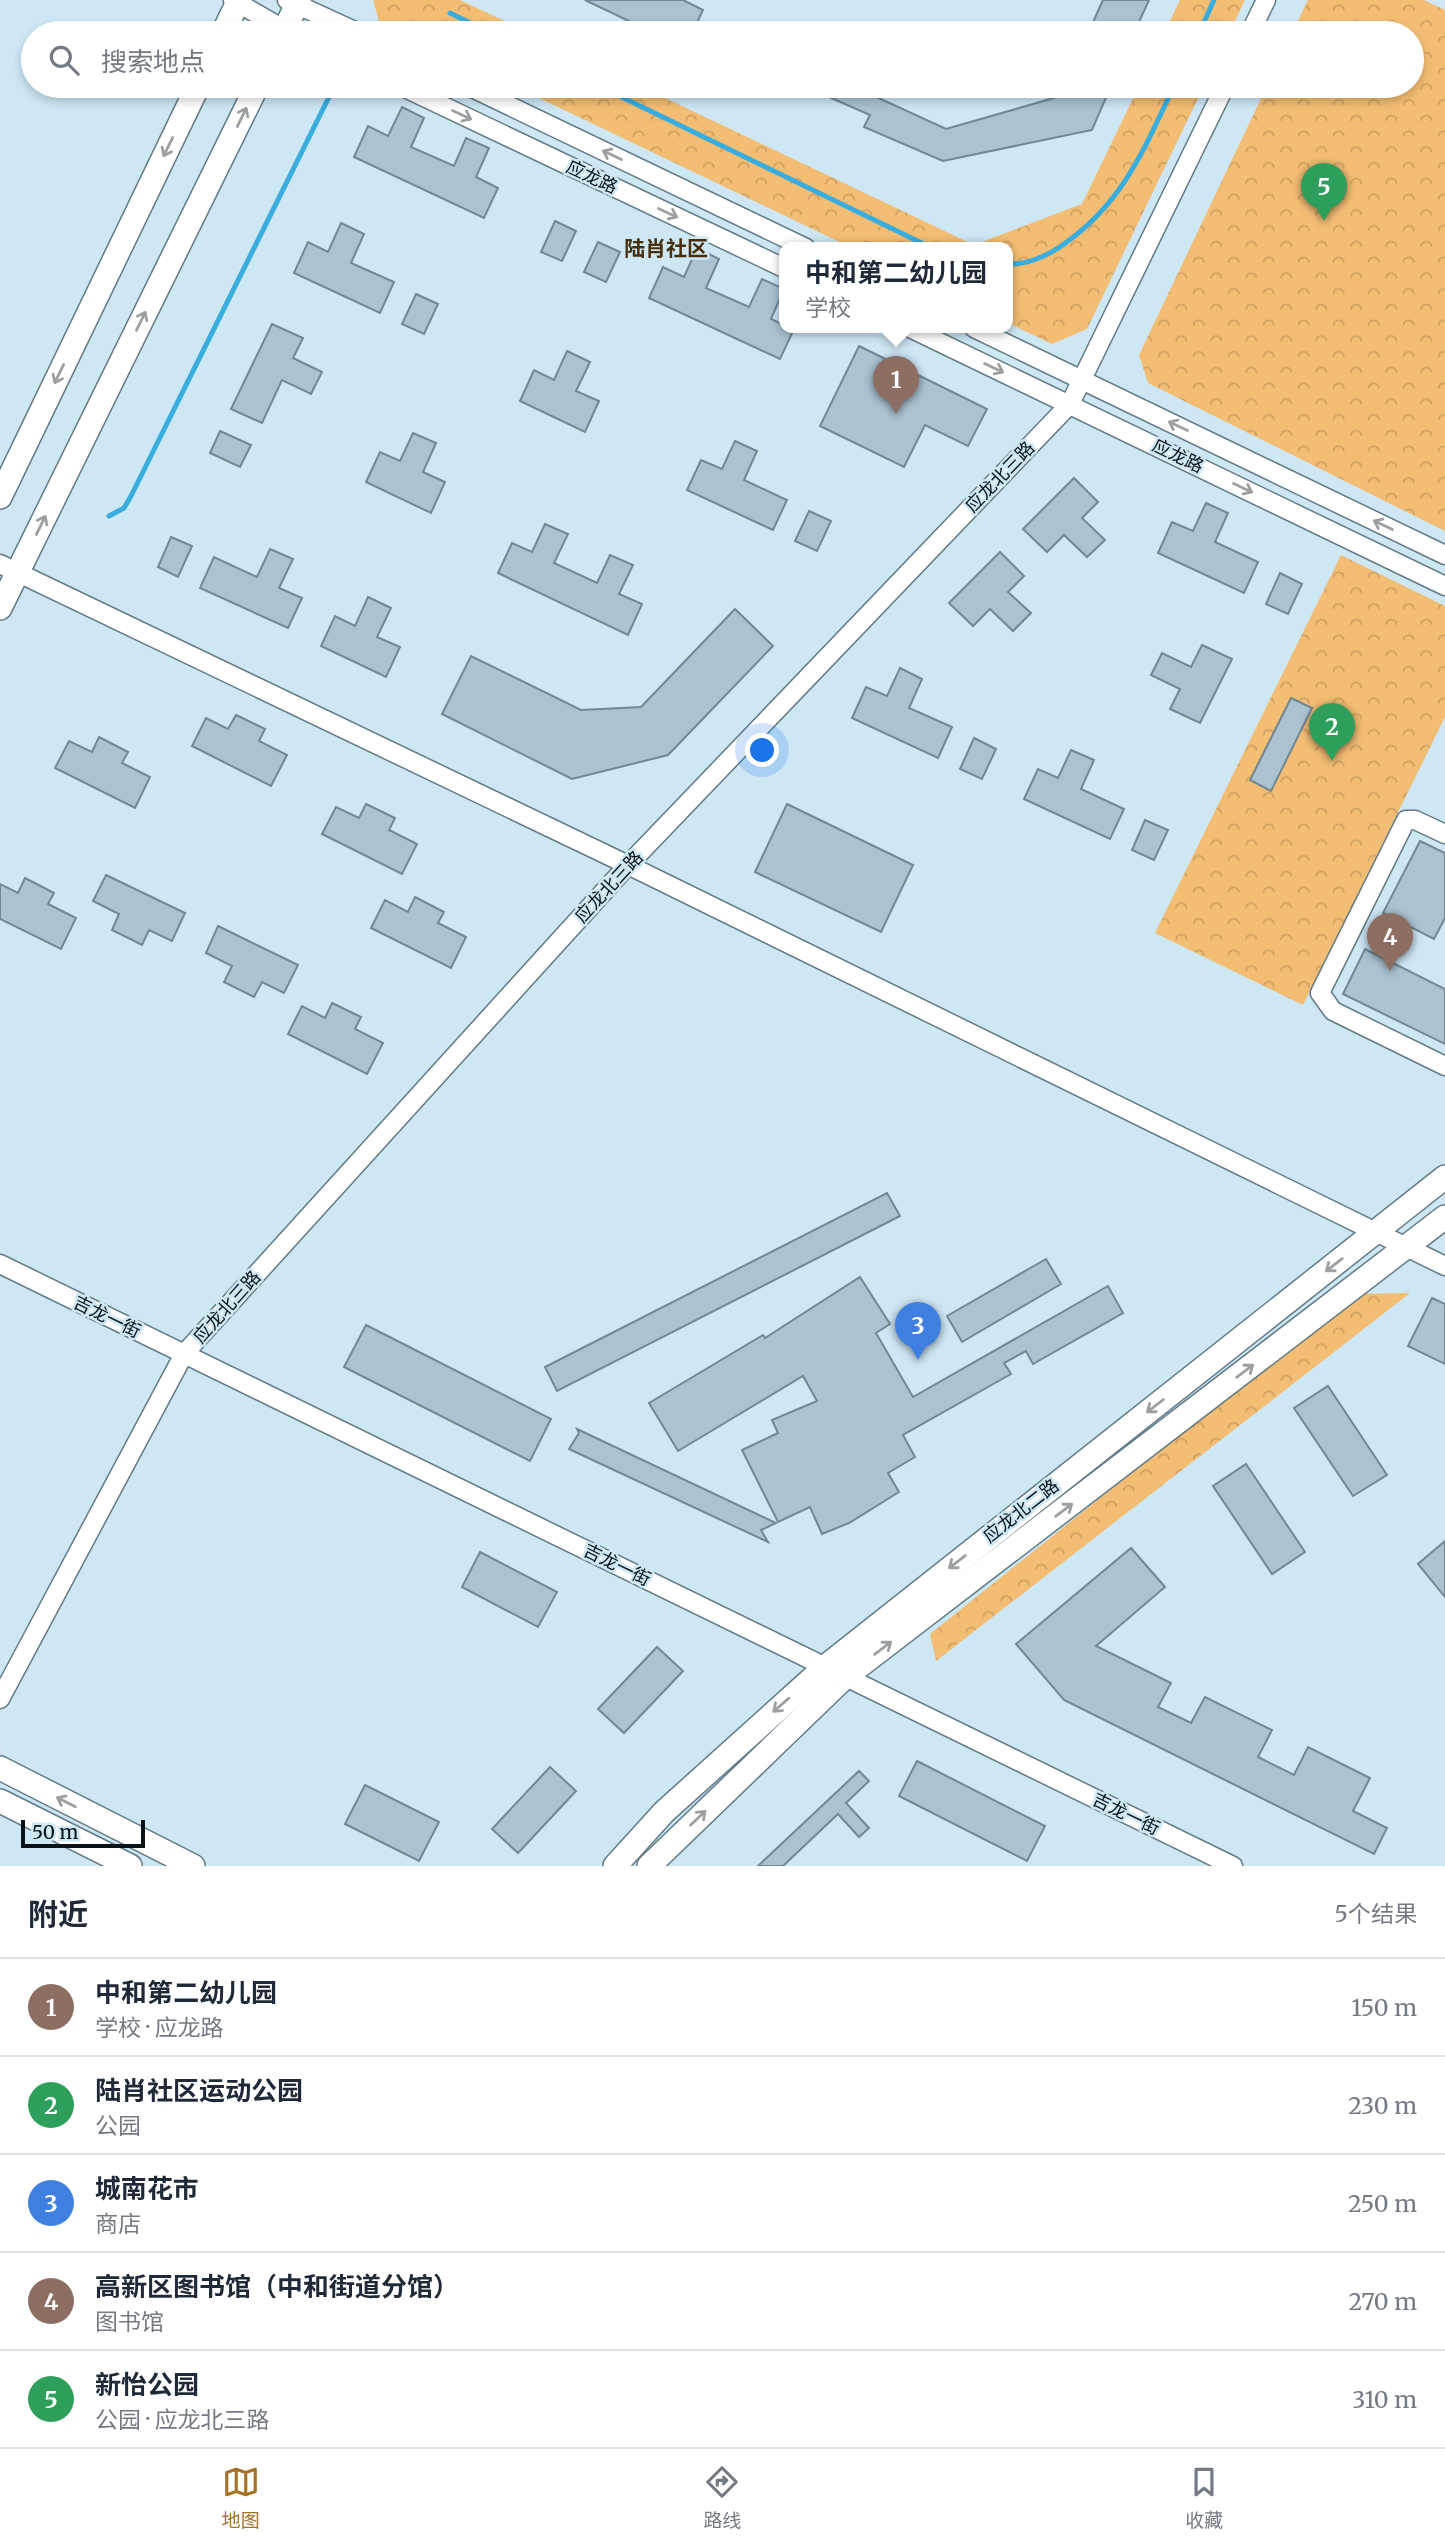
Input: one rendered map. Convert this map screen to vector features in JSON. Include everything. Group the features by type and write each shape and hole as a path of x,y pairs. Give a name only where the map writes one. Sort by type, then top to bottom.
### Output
{"main road":[{"path":"228,21 237,1"},
{"path":"289,21 295,1"},
{"path":"0,497 192,98"},
{"path":"0,608 9,568 251,98"},
{"name":"应龙北二路","path":"615,1866 664,1812 1445,1177"},
{"name":"应龙北二路","path":"649,1866 835,1672 1445,1217"},
{"path":"0,1768 193,1866"},
{"path":"0,1801 130,1866"}],"street":[{"path":"1256,21 1266,0"},
{"path":"237,1 269,21"},
{"path":"295,1 335,21"},
{"name":"应龙路","path":"426,98 779,266"},
{"name":"应龙路","path":"493,98 793,242"},
{"name":"应龙北三路","path":"0,1699 184,1354 628,865 1070,404 1219,98"},
{"name":"应龙路","path":"921,333 1445,586"},
{"name":"应龙路","path":"984,333 1445,555"},
{"path":"9,568 628,865 1445,1266"},
{"path":"1445,834 1416,820 1406,820 1320,993 1333,1012 1445,1066"},
{"name":"吉龙一街","path":"0,1264 1233,1866"}],"green space":[{"path":"373,0 460,0 505,21 379,21"},
{"path":"1180,0 1245,0 1235,21 1170,21"},
{"path":"1308,0 1424,0 1445,10 1445,531 1148,383 1139,355 1261,98 1424,98 1424,21 1298,21"},
{"path":"539,98 665,98 968,242 839,242"},
{"path":"1133,98 1198,98 1087,329 1052,344 1013,325 1013,242 982,242 1082,204"},
{"path":"1341,555 1445,606 1445,717 1303,1005 1155,933"},
{"path":"1410,1293 936,1661 930,1634 1355,1294"}],"building":[{"path":"585,0 683,0 703,10 698,21 629,21"},
{"path":"1103,0 1149,0 1139,21 1093,21"},
{"path":"831,98 879,98 946,129 1054,98 1106,98 1092,130 943,161 864,127 870,115"},
{"path":"402,107 424,118 411,147 454,166 466,138 489,148 476,177 498,188 484,218 354,157 368,126 388,136"},
{"path":"555,221 576,231 562,261 541,252"},
{"path":"341,223 364,234 351,263 394,282 380,313 294,273 308,242 328,252"},
{"path":"598,242 620,252 606,282 584,272"},
{"path":"697,248 719,259 706,288 749,307 762,279 779,287 779,301 771,319 779,323 779,333 792,333 780,359 649,298 663,267 684,277"},
{"path":"416,294 438,304 424,334 402,324"},
{"path":"272,324 303,338 293,358 322,372 311,394 282,380 262,423 231,409"},
{"path":"859,346 987,409 968,446 925,425 904,467 820,426"},
{"path":"567,351 590,362 576,391 599,401 585,432 520,401 534,370 554,380"},
{"path":"220,431 251,445 240,467 210,453"},
{"path":"413,433 436,443 423,472 445,482 431,513 366,482 380,452 400,461"},
{"path":"735,441 757,451 744,480 787,500 773,530 687,490 701,460 722,469"},
{"path":"1074,478 1098,502 1082,518 1105,540 1087,557 1064,535 1047,552 1023,529"},
{"path":"1206,503 1228,513 1215,542 1258,562 1244,593 1158,553 1172,522 1193,531"},
{"path":"809,511 831,521 817,551 795,541"},
{"path":"545,524 568,534 554,563 597,583 610,555 633,565 619,594 642,604 628,635 498,573 512,543 532,552"},
{"path":"171,537 192,546 178,577 158,567"},
{"path":"270,549 293,559 279,588 302,598 288,628 200,588 214,557 257,577"},
{"path":"1000,552 1024,576 1008,592 1031,613 1013,631 990,609 973,626 949,603"},
{"path":"1280,573 1302,584 1288,614 1266,604"},
{"path":"368,597 391,608 377,637 400,647 386,677 321,646 335,616 355,626"},
{"path":"735,609 773,646 668,755 572,779 442,714 471,656 581,710 641,707"},
{"path":"1202,645 1232,659 1200,723 1170,709 1180,689 1151,675 1162,653 1191,667"},
{"path":"900,668 922,679 909,708 952,727 938,758 852,718 866,687 887,696"},
{"path":"1291,698 1312,708 1271,791 1250,780"},
{"path":"236,715 265,729 259,741 287,755 271,786 192,746 206,718 228,729"},
{"path":"99,737 128,752 122,763 150,777 135,808 55,768 69,741 92,752"},
{"path":"974,738 996,749 982,779 960,769"},
{"path":"1071,750 1094,760 1081,789 1124,809 1110,839 1024,799 1038,769 1058,778"},
{"path":"366,804 395,818 389,830 417,844 402,874 322,834 336,807 359,818"},
{"path":"787,804 913,865 881,932 755,872"},
{"path":"1145,820 1168,830 1154,860 1132,850"},
{"path":"1420,841 1445,853 1445,918 1434,939 1383,913"},
{"path":"106,875 185,913 172,941 149,930 142,945 112,930 119,914 93,901"},
{"path":"25,878 54,893 48,904 76,918 61,949 0,919 0,884 18,893"},
{"path":"415,897 444,912 438,923 466,937 451,968 371,928 385,900 408,912"},
{"path":"218,926 298,965 284,993 262,982 254,997 224,982 232,966 206,953"},
{"path":"1365,949 1445,989 1445,1044 1343,994"},
{"path":"332,1003 361,1017 355,1029 383,1043 367,1074 288,1034 302,1006 325,1018"},
{"path":"887,1193 900,1216 557,1391 545,1367"},
{"path":"1046,1259 1061,1284 962,1342 947,1316"},
{"path":"860,1277 890,1324 876,1333 913,1397 1108,1286 1123,1313 1033,1364 1026,1351 1004,1363 1011,1374 903,1435 915,1457 888,1473 899,1492 849,1523 822,1534 810,1507 778,1522 742,1450 778,1433 772,1420 817,1401 803,1376 678,1451 649,1403 763,1335 765,1338"},
{"path":"1432,1298 1445,1304 1445,1364 1408,1346"},
{"path":"366,1325 551,1419 530,1461 344,1367"},
{"path":"1328,1386 1387,1475 1353,1496 1294,1408"},
{"path":"577,1429 776,1523 761,1530 768,1542 569,1449 579,1433"},
{"path":"1246,1464 1305,1552 1272,1574 1213,1486"},
{"path":"1445,1541 1445,1597 1418,1564"},
{"path":"1131,1548 1165,1587 1096,1646 1171,1683 1158,1707 1191,1723 1205,1697 1272,1730 1258,1757 1294,1775 1308,1747 1370,1778 1353,1811 1387,1828 1374,1854 1064,1700 1016,1644"},
{"path":"480,1552 557,1592 538,1627 462,1587"},
{"path":"657,1647 683,1671 624,1733 598,1709"},
{"path":"917,1761 1045,1826 1027,1861 899,1796"},
{"path":"550,1767 576,1791 518,1853 492,1829"},
{"path":"859,1771 869,1781 846,1803 869,1828 859,1837 838,1814 783,1866 758,1866"},
{"path":"365,1785 439,1822 419,1861 345,1824"}],"waterway":[{"path":"1204,21 1214,0"},
{"path":"450,13 466,21"},
{"path":"109,516 124,508 131,496 329,98"},
{"path":"624,98 920,242"},
{"path":"1013,264 1030,261 1052,252 1102,211 1117,193 1142,153 1168,98"}],"place":[{"name":"新怡公园","path":"1324,221"},
{"name":"中和第二幼儿园","path":"896,414"},
{"name":"陆肖社区运动公园","path":"1332,761"},
{"name":"高新区图书馆（中和街道分馆）","path":"1390,971"},
{"name":"城南花市","path":"918,1360"}],"district":[{"name":"陆肖社区","path":"666,249"}]}
